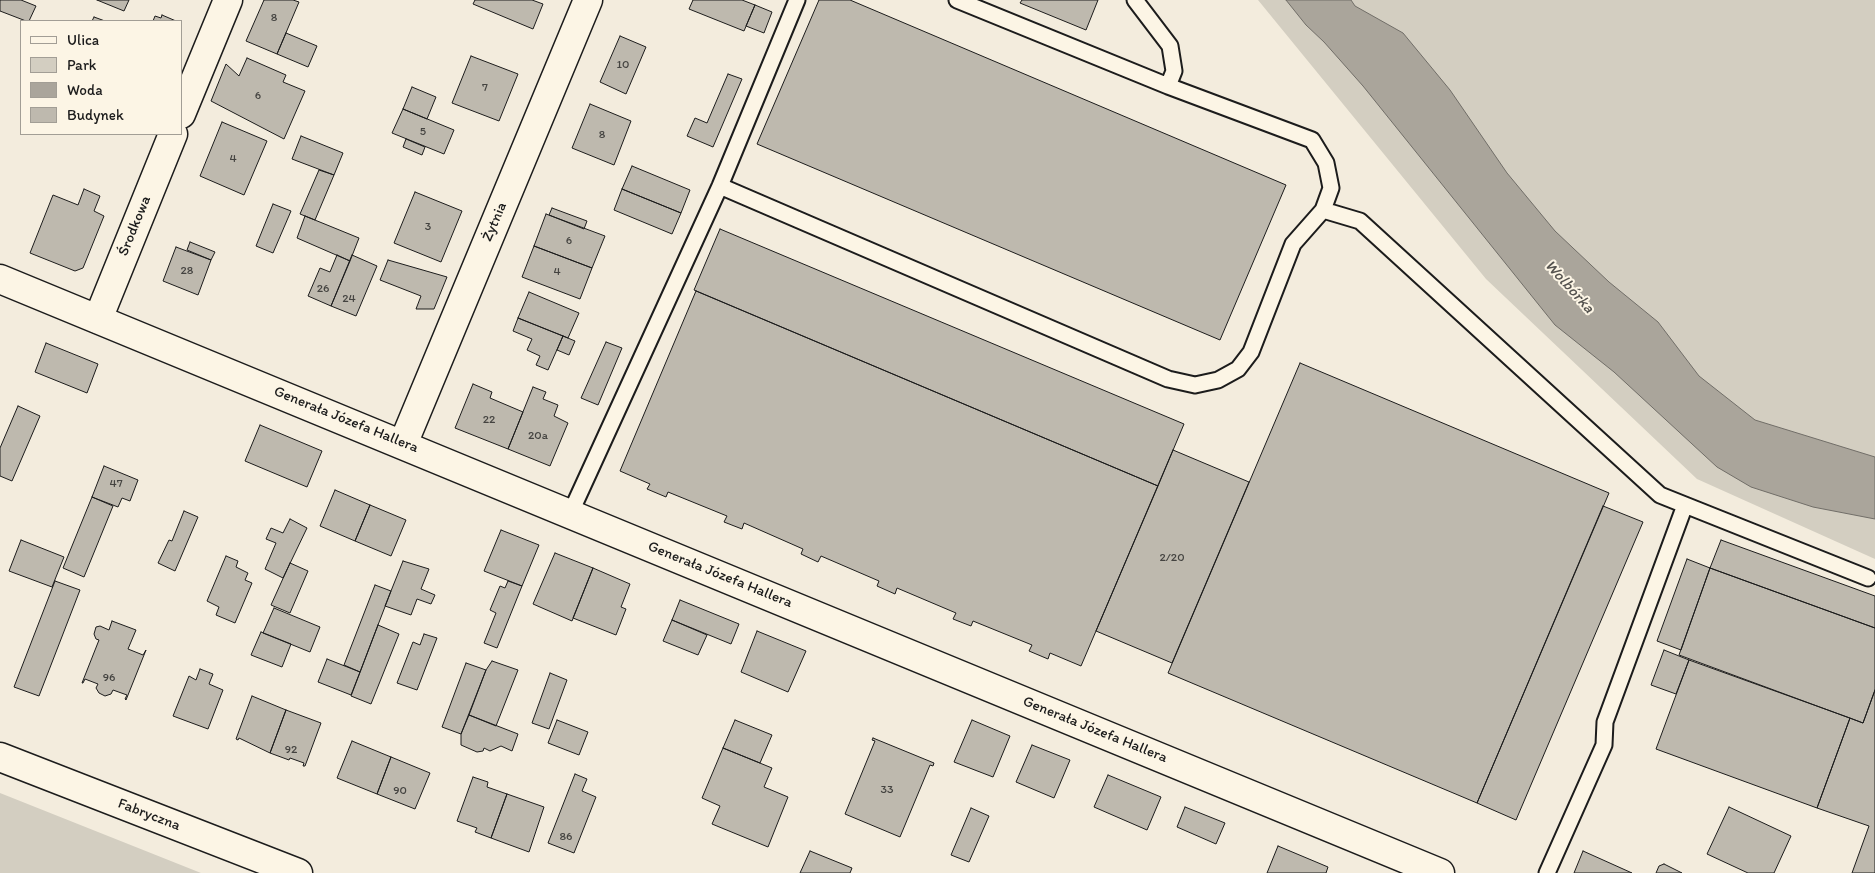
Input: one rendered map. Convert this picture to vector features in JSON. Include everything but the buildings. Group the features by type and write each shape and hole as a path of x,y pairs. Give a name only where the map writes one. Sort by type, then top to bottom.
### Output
{"street":[{"path":"182,112 228,0"},
{"name":"Żytnia","path":"403,444 588,0"},
{"name":"Środkowa","path":"98,319 173,135"},
{"name":"Generała Józefa Hallera","path":"0,278 1440,873"},
{"name":"Fabryczna","path":"0,757 298,873"}],"lane":[{"path":"570,514 720,186 797,0"},
{"path":"720,186 1168,379 1195,385 1218,380 1238,369 1251,352 1293,244 1323,210 1331,188 1326,163 1312,140 1168,86 957,0"},
{"path":"1136,0 1170,46 1174,71 1168,86"},
{"path":"1323,210 1360,222 1660,495 1868,578"},
{"path":"1547,873 1604,744 1606,722 1685,505"}],"green space":[{"path":"1258,0 1875,0 1875,559 1697,479 1486,279"},
{"path":"0,793 201,873 0,873"}],"water":[{"name":"Wolbórka","path":"1286,0 1351,0 1355,6 1403,33 1450,90 1507,173 1555,231 1609,282 1658,322 1699,376 1755,420 1875,457 1875,519 1813,507 1751,487 1717,467 1614,372 1555,325 1363,86 1324,42 1306,25"}]}
